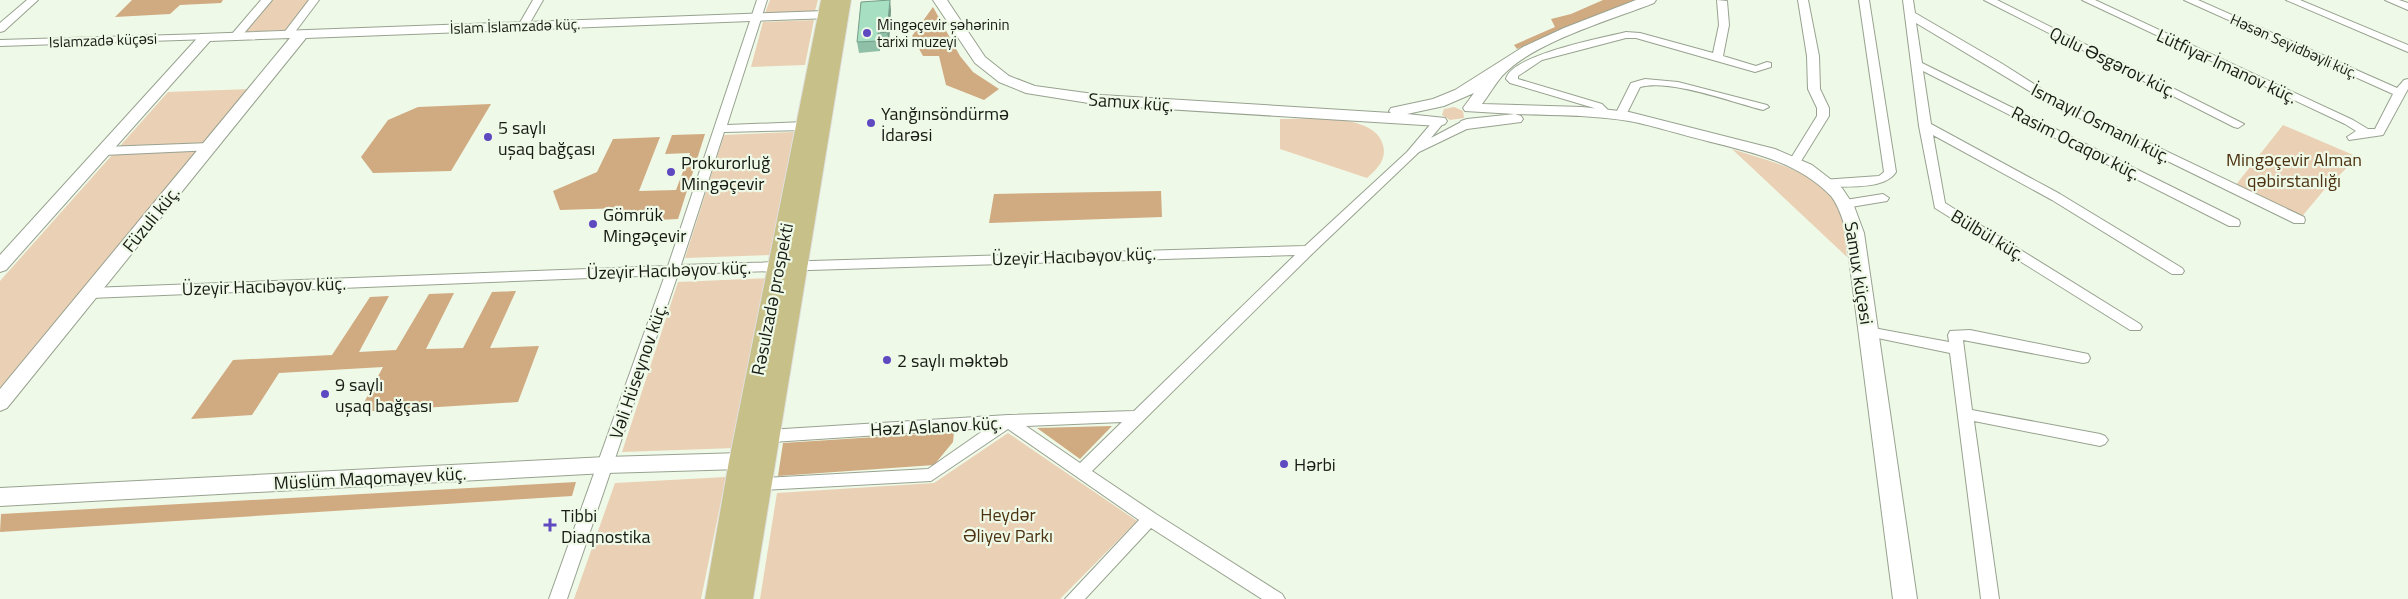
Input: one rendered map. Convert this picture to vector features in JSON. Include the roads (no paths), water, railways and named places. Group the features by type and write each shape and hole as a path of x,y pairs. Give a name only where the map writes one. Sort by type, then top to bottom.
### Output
{"main road":[{"name":"Rəsulzadə prospekti","path":"718,599 741,461 787,266 843,0"},
{"name":"Samux küç.","path":"940,0 980,60 1004,79 1032,90 1101,100 1363,116 1443,103"},
{"path":"1439,121 1435,118 1433,111 1443,103 1470,90 1511,61 1538,45 1649,0"},
{"name":"İslam İslamzadə küç.","path":"206,37 756,18 827,8"},
{"name":"Rəsulzadə prospekti","path":"740,599 768,436 804,126 827,8"},
{"name":"Füzuli küç.","path":"0,403 210,147 294,34"},
{"path":"0,266 206,37"},
{"path":"1471,108 1497,72"},
{"path":"1443,103 1455,102 1471,108 1579,113"},
{"path":"1467,124 1474,119 1474,111 1471,108"},
{"name":"Samux küçəsi","path":"1439,121 1450,125 1579,113 1614,115 1737,144 1794,163 1826,183 1845,204 1855,233 1905,599"},
{"path":"1363,116 1439,121"},
{"name":"Müslüm Maqomayev küç.","path":"0,497 606,465 741,461"}],"street":[{"path":"0,29 33,0"},
{"path":"236,36 267,0"},
{"path":"294,34 314,0"},
{"path":"523,26 538,0"},
{"name":"Vəli Hüseynov küç.","path":"558,599 673,270 762,0"},
{"path":"1794,163 1822,116 1823,108 1814,89 1813,56 1803,0"},
{"path":"1826,183 1880,180 1887,178 1890,172 1864,0"},
{"name":"Bülbül küç.","path":"1908,0 1925,126 1938,201 1941,207 1975,225 2136,327"},
{"name":"Qulu Əsgərov küç.","path":"1989,0 2238,124"},
{"name":"Lütfiyar İmanov küç.","path":"2087,0 2349,122 2366,133"},
{"name":"Həsən Seyidbəyli küç.","path":"2189,0 2399,93"},
{"path":"2292,0 2408,49"},
{"path":"2390,0 2408,7"},
{"path":"1718,58 1724,25 1722,2"},
{"name":"İsmayıl Osmanlı küç.","path":"1909,14 1997,65 2055,102 2300,220"},
{"path":"1763,107 1671,84 1639,82 1614,115 1598,106 1512,79 1513,74 1538,58 1626,34 1636,35 1755,69 1767,65"},
{"name":"Islamzadə küçəsi","path":"0,43 206,37"},
{"name":"Rasim Ocaqov küç.","path":"1916,64 1941,74 2234,223"},
{"path":"2352,137 2362,133 2379,132 2399,93 2408,82"},
{"path":"1081,472 1308,250 1411,155 1439,121"},
{"path":"1411,155 1467,124"},
{"path":"718,130 804,126"},
{"path":"1925,126 2064,202 2176,271"},
{"path":"104,151 210,147"},
{"path":"1845,204 1883,198"},
{"name":"Üzeyir Hacıbəyov küç.","path":"90,293 673,270 1308,250"},
{"path":"1868,332 1957,349"},
{"path":"1990,599 1955,335 1960,334 2083,358"},
{"path":"1966,414 2100,440"},
{"name":"Həzi Aslanov küç.","path":"768,436 1008,421 1140,416"},
{"path":"768,436 741,461 760,484 932,475 1008,421 1150,519 1276,599"},
{"path":"1074,599 1150,519"}],"place":[{"name":"Mingəçevir şəhərinin tarixi muzeyi","path":"867,33"},
{"name":"Yanğınsöndürmə İdarəsi","path":"871,123"},
{"name":"5 saylı uşaq bağçası","path":"488,137"},
{"name":"Prokurorluğ Mingəçevir","path":"671,172"},
{"name":"Gömrük Mingəçevir","path":"593,224"},
{"name":"2 saylı məktəb","path":"887,360"},
{"name":"9 saylı uşaq bağçası","path":"325,394"},
{"name":"Hərbi","path":"1284,464"},
{"name":"Tibbi Diaqnostika","path":"550,525"}],"park label":[{"name":"Mingəçevir Alman qəbirstanlığı","path":"2294,169"},
{"name":"Heydər Əliyev Parkı","path":"1008,524"}]}
